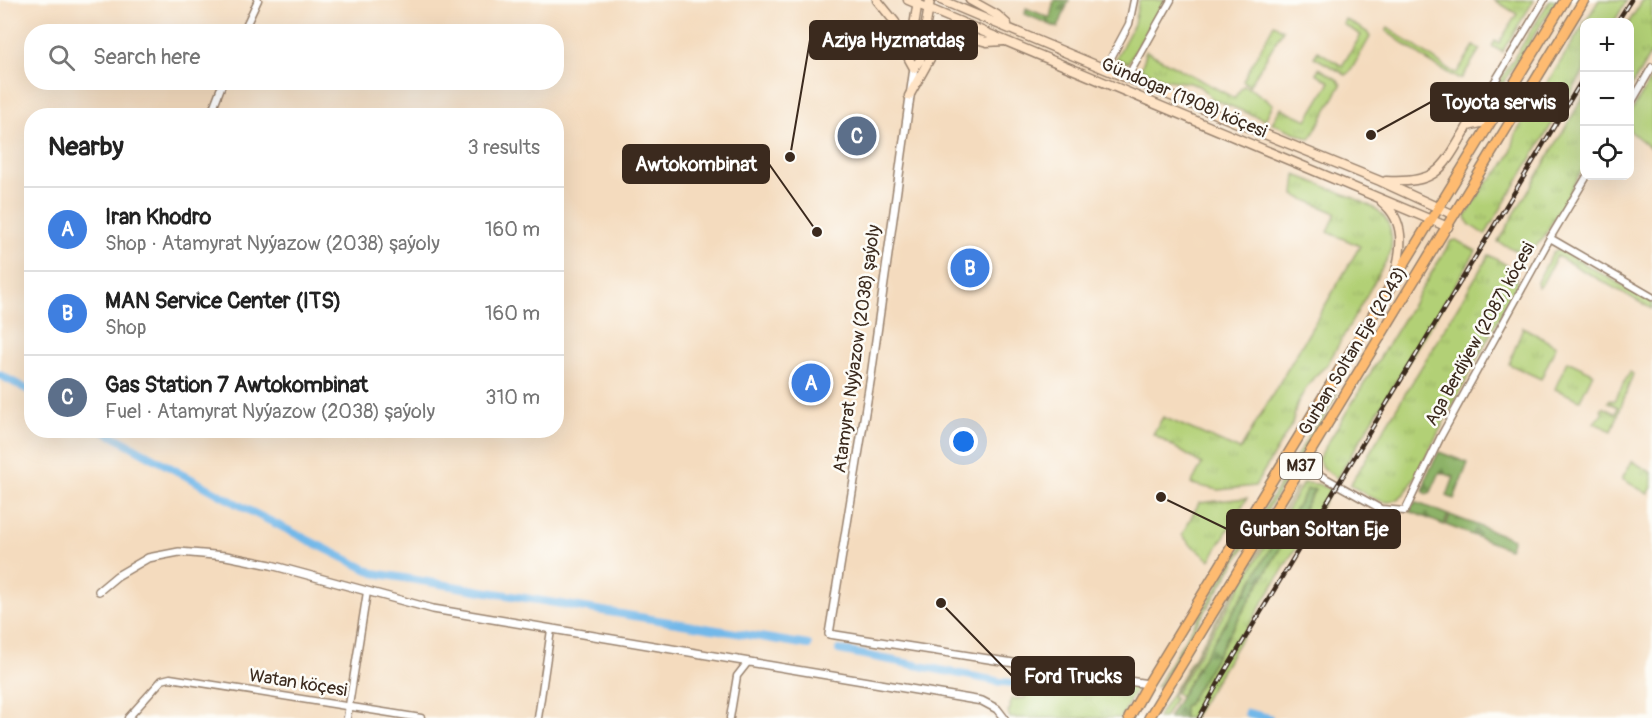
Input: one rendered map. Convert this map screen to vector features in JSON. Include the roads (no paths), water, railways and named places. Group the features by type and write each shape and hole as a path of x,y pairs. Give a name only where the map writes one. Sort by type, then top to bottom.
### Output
{"highway":[{"name":"Gurban Soltan Eje (2043)","path":"1129,718 1565,0"},
{"name":"Gurban Soltan Eje (2043)","path":"1149,718 1584,0"}],"main road":[{"path":"877,0 895,22 914,68"},
{"name":"Gündogar (1908) köçesi","path":"908,0 929,4 1006,41 1448,227"},
{"name":"Gündogar (1908) köçesi","path":"942,0 1380,181 1454,215"},
{"path":"970,0 997,15 1011,28"},
{"path":"909,59 918,2"},
{"name":"Atamyrat Nyýazow (2038) şaýoly","path":"914,68 920,60 929,4"},
{"path":"909,96 933,53 947,42 965,36 987,42 1006,41"},
{"path":"1121,89 1127,78"},
{"path":"1380,181 1404,182 1430,177 1444,164 1468,126 1493,120"},
{"path":"1375,196 1390,208 1400,229 1401,251 1392,286"}],"street":[{"path":"247,24 258,0"},
{"path":"1105,69 1129,24 1134,0"},
{"path":"1127,78 1171,0"},
{"path":"1468,126 1544,0"},
{"path":"1634,97 1652,67"},
{"name":"Atamyrat Nyýazow (2038) şaýoly","path":"914,68 869,387 829,633 1148,684"},
{"path":"213,108 220,90"},
{"path":"1485,96 1493,120"},
{"name":"Aga Berdiýew (2087) köçesi","path":"1302,465 1381,509 1405,511 1441,436 1550,238 1585,180"},
{"path":"1550,238 1652,297"},
{"path":"99,591 139,562 163,554 179,552 217,555 250,560 433,609 982,700 993,706 1004,718"},
{"path":"347,718 367,592"},
{"path":"538,718 551,630"},
{"path":"730,718 737,676 748,662"},
{"name":"Watan köçesi","path":"128,718 162,681 170,678 422,718"}],"waterway":[{"path":"0,375 24,388"},
{"path":"117,438 248,510 374,573 808,645"},
{"path":"839,650 1001,682 1025,684 1065,682 1124,691"},
{"path":"1248,713 1269,718"}],"railway":[{"path":"1620,18 1631,0"},
{"path":"1199,718 1580,84"}],"place":[{"name":"Toyota serwis","path":"1371,135"},
{"name":"Gas Station 7 Awtokombinat","path":"857,136"},
{"name":"Aziya Hyzmatdaş","path":"790,157"},
{"name":"Awtokombinat","path":"817,232"},
{"name":"MAN Service Center (ITS)","path":"970,268"},
{"name":"Iran Khodro","path":"811,383"},
{"name":"Gurban Soltan Eje","path":"1161,497"},
{"name":"Ford Trucks","path":"941,603"}]}
